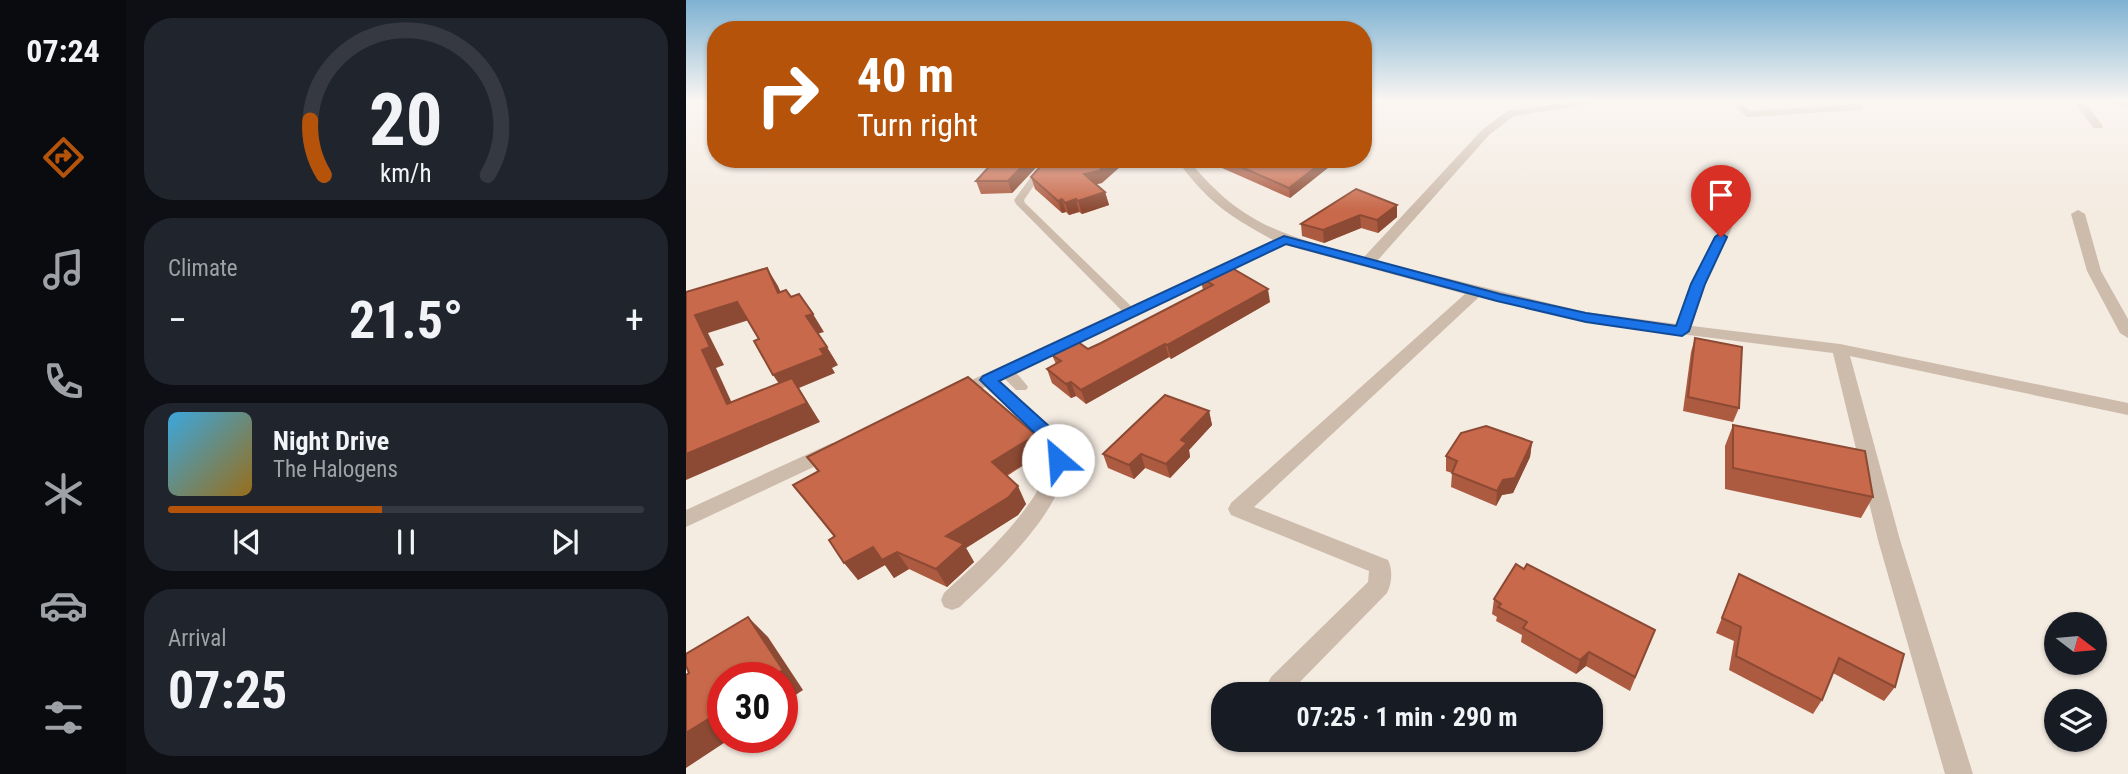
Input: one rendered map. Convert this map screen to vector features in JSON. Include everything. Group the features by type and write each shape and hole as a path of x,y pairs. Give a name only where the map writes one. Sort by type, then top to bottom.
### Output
{"street":[{"path":"1368,261 1481,137"},
{"path":"1189,168 1207,191 1229,210 1284,240 1476,292 1586,317 1840,349 2128,409"},
{"path":"1682,331 1698,284 1744,190"},
{"path":"2078,214 2094,271 2128,333"},
{"path":"939,402 1284,240"},
{"path":"1283,682 1379,586 1380,566 1238,509 1476,292"},
{"path":"1840,349 1889,540 1959,774"},
{"path":"952,600 981,572 1046,498 1058,460 1055,441 997,376"},
{"path":"686,519 852,440"}],"lane":[{"path":"1045,168 1019,200 1021,204 1130,312"},
{"path":"997,376 1021,387"}],"building":[{"path":"988,168 1020,168 1008,181 976,181"},
{"path":"1039,168 1102,168 1084,174 1105,192 1065,203 1062,199 1058,201 1031,177"},
{"path":"1243,168 1315,168 1289,188"},
{"path":"1356,189 1397,205 1377,220 1360,215 1323,230 1301,224"},
{"path":"1225,264 1268,289 1081,390 1071,382 1066,384 1047,369 1061,361 1052,355 1078,342 1088,349 1213,285 1200,277"},
{"path":"767,268 778,293 786,290 791,297 799,294 813,314 806,316 827,347 820,349 824,355 773,375 754,341 759,339 737,302 695,315 710,347 702,350 727,404 792,378 807,403 686,454 686,292"},
{"path":"1695,338 1742,347 1739,408 1688,397"},
{"path":"968,377 1036,435 992,462 1018,486 1009,497 946,536 964,544 936,569 897,552 882,560 873,547 844,563 829,540 835,536 793,485 819,471 807,457"},
{"path":"1165,395 1209,411 1181,440 1187,443 1166,464 1141,454 1129,465 1103,454"},
{"path":"1733,425 1865,451 1873,497 1733,468"},
{"path":"1486,426 1532,442 1515,478 1503,480 1497,491 1452,473 1457,461 1446,456 1461,433"},
{"path":"1516,564 1524,569 1527,564 1655,630 1635,677 1589,652 1580,660 1523,628 1527,622 1498,607 1501,604 1494,599"},
{"path":"1739,574 1904,654 1895,687 1839,658 1822,700 1736,656 1741,627 1722,618"},
{"path":"748,617 778,662 707,662 707,720 686,733 686,675 689,673 686,654"}],"route":[{"path":"1058,460 1055,441 988,380 1284,240 1497,297 1586,317 1682,331 1698,284 1721,237"}]}
